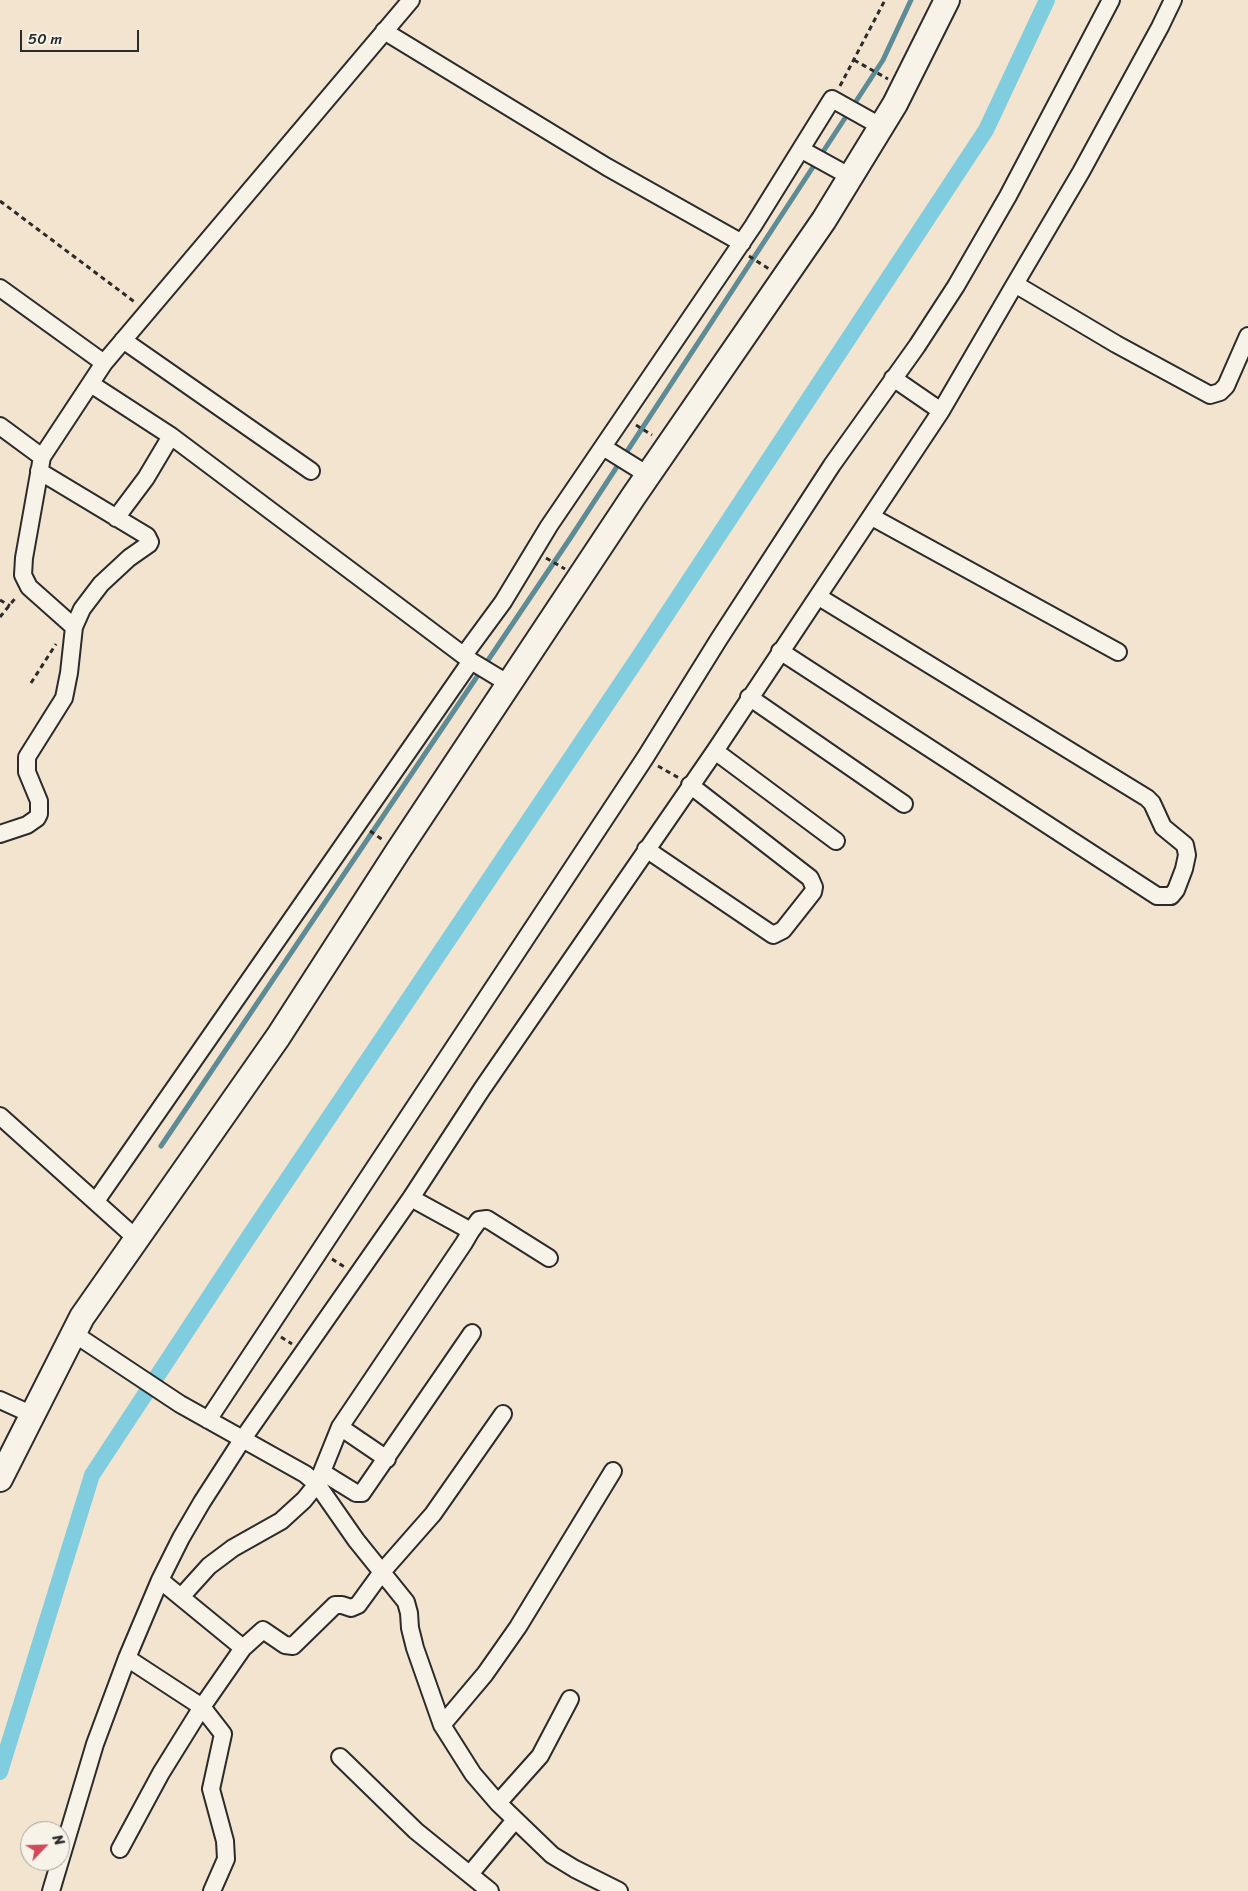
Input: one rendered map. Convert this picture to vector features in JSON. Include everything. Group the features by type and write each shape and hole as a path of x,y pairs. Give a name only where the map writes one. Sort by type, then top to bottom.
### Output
{"street":[{"path":"72,624 26,584 23,575 24,558 40,464 104,364 123,340 411,0"},
{"path":"0,1479 73,1333 96,1296 278,1037 508,684 640,470 824,220 900,96 948,0"},
{"path":"208,1420 645,758 767,564 832,465 956,286 1111,0"},
{"path":"51,1891 95,1744 160,1580 189,1524 242,1440 411,1198 646,849 687,782 715,751 749,697 819,597 941,411 1081,172 1173,0"},
{"path":"384,31 743,248"},
{"path":"96,1201 468,658 549,526 607,450 743,248 832,99 882,127"},
{"path":"802,150 851,177"},
{"path":"1015,284 1116,344 1210,395 1220,392 1226,386 1248,336"},
{"path":"0,288 104,364"},
{"path":"123,340 311,471"},
{"path":"894,378 941,411"},
{"path":"91,384 171,436 468,658 508,684"},
{"path":"0,426 40,464 116,518 147,536 150,542 129,558 96,589 72,624 69,673 64,698 27,757 27,772 39,801 39,814 37,818 27,824 0,834"},
{"path":"116,518 146,478 171,436"},
{"path":"607,450 640,470"},
{"path":"872,517 1118,652"},
{"path":"780,651 1157,896 1170,896 1176,890 1187,855 1185,845 1163,827 1152,803 1147,798 819,597"},
{"path":"749,697 904,804"},
{"path":"715,751 836,841"},
{"path":"646,849 773,935 783,930 813,892 814,888 810,878 687,782"},
{"path":"0,1116 137,1239"},
{"path":"411,1198 471,1231"},
{"path":"181,1597 209,1566 233,1548 281,1521 304,1500 319,1478 340,1426 408,1328 479,1220 487,1219 549,1258"},
{"path":"73,1333 180,1404 242,1440 305,1474 359,1494 365,1490 472,1332"},
{"path":"0,1400 33,1415"},
{"path":"120,1849 161,1773 242,1648 263,1630 285,1645 293,1646 335,1605 350,1608 358,1605 382,1572 433,1514 503,1414"},
{"path":"340,1426 387,1458"},
{"path":"442,1725 485,1674 518,1627 613,1471"},
{"path":"319,1478 356,1540 402,1596 408,1607 412,1638 442,1725 473,1774 498,1803 552,1855 619,1891"},
{"path":"160,1580 242,1648"},
{"path":"128,1658 202,1707 223,1734 211,1788 224,1834 226,1859 212,1891"},
{"path":"498,1803 540,1756 570,1698"},
{"path":"340,1757 416,1830 490,1891"},
{"path":"470,1874 515,1820"}],"path":[{"path":"832,99 885,0"},
{"path":"854,60 880,74"},
{"path":"0,201 147,311"},
{"path":"743,248 760,264"},
{"path":"633,423 654,437"},
{"path":"542,555 557,565"},
{"path":"0,617 26,584"},
{"path":"0,600 10,606"},
{"path":"31,683 72,624"},
{"path":"661,767 687,782"},
{"path":"368,830 386,842"},
{"path":"331,1259 350,1270"}],"waterway":[{"path":"161,1146 571,537 883,60 911,0"},
{"path":"0,1772 92,1475 248,1238 640,655 986,130 1047,0"}]}
